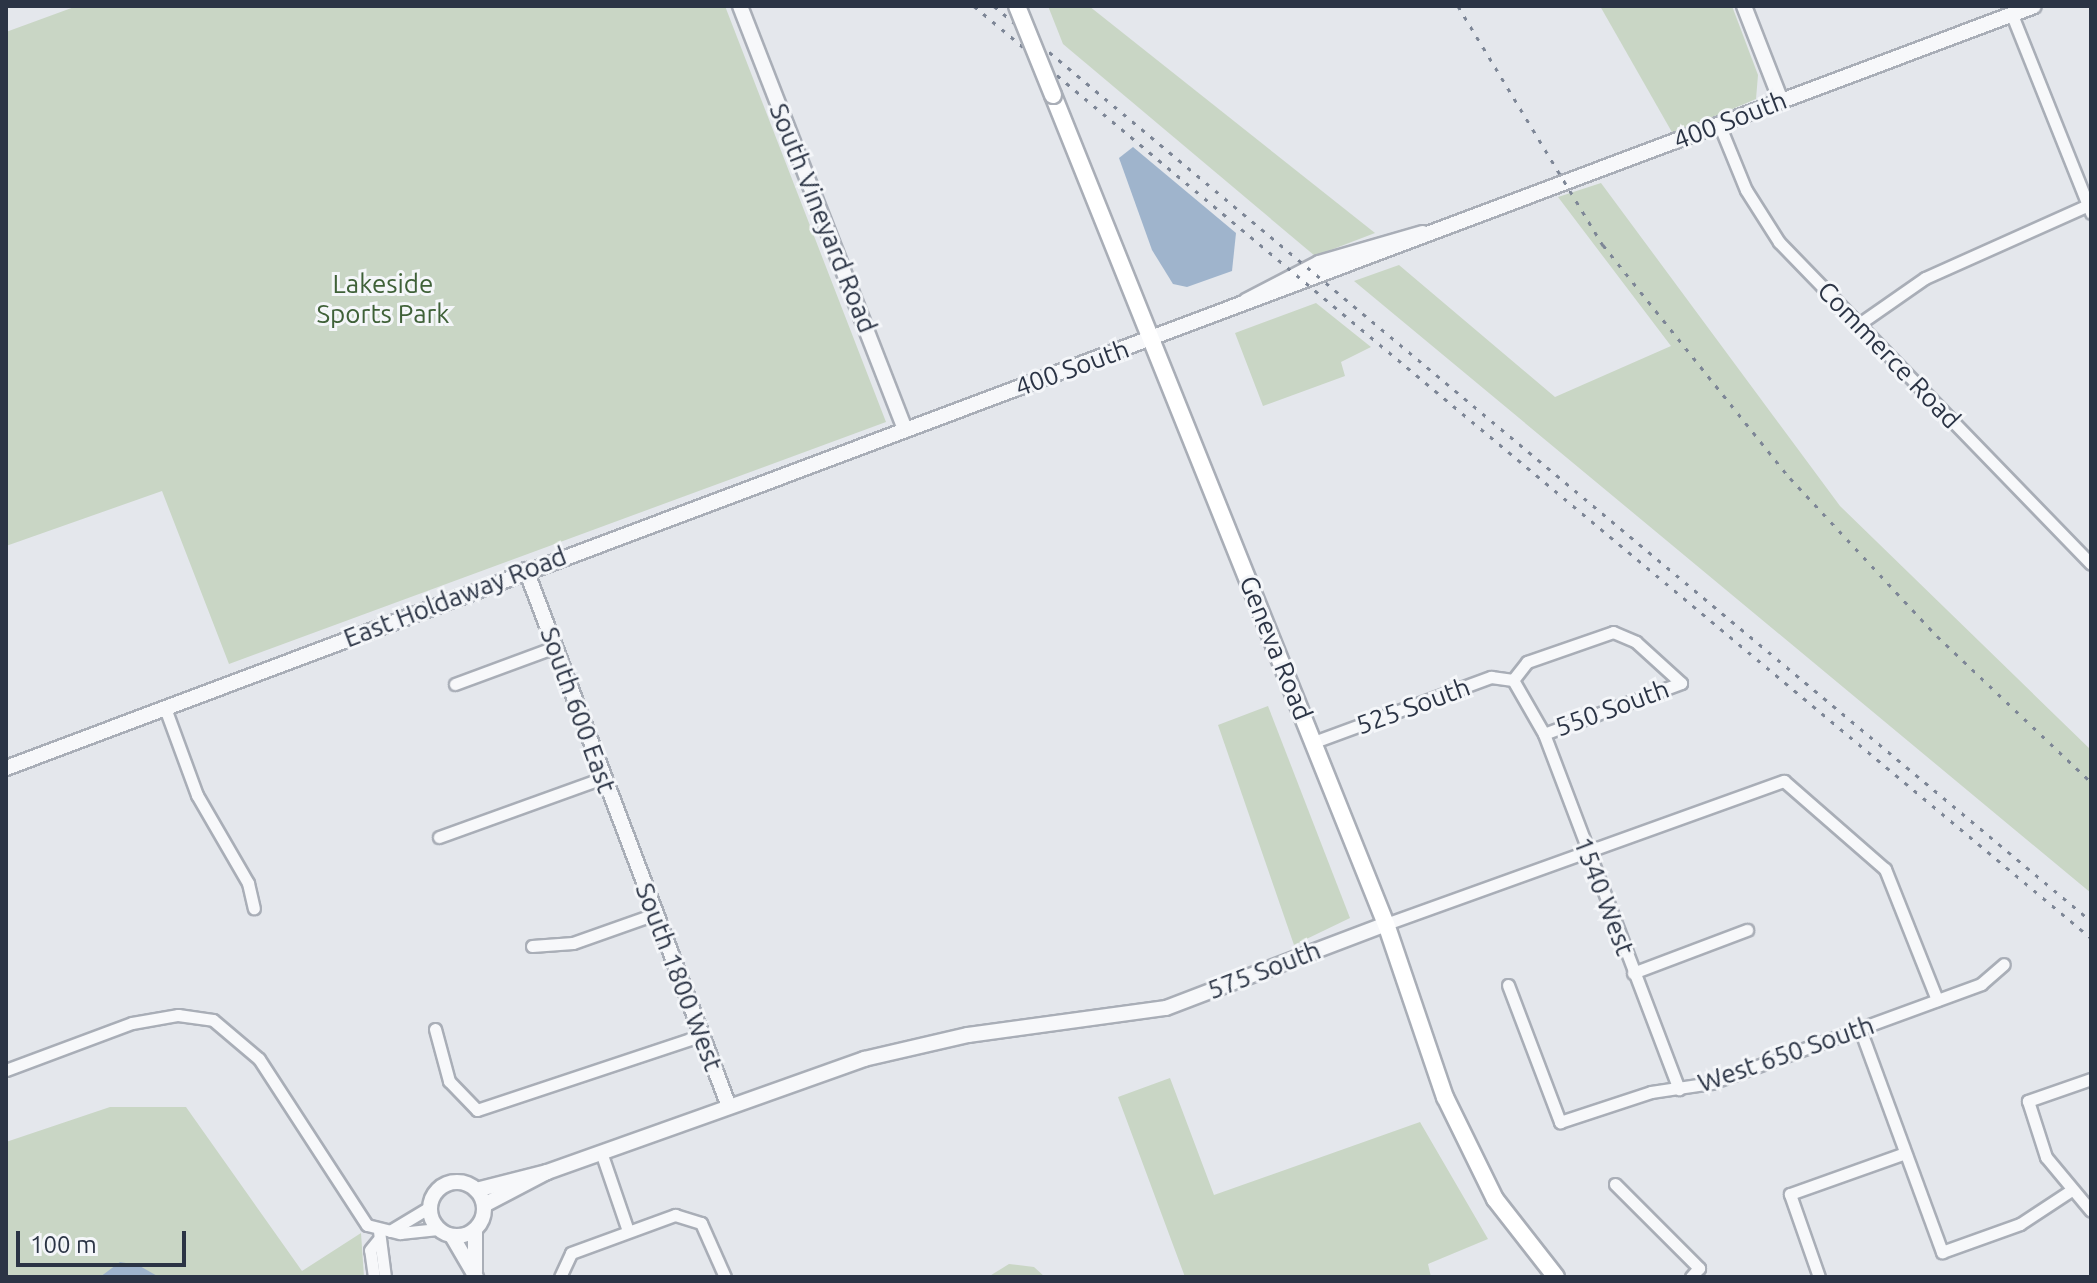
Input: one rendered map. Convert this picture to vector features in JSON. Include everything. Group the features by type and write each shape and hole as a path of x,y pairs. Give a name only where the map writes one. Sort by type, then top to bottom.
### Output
{"main road":[{"name":"Geneva Road","path":"1017,6 1314,742 1472,1156 1556,1277"}],"street":[{"name":"South Vineyard Road","path":"740,6 905,430"},
{"path":"1744,6 1781,101"},
{"name":"400 South","path":"905,430 2023,9"},
{"path":"1859,324 1925,278 2088,210 2023,9"},
{"name":"Commerce Road","path":"1719,124 1764,221 2091,564"},
{"name":"East Holdaway Road","path":"6,768 905,430"},
{"name":"South 600 East","path":"526,570 631,851"},
{"name":"550 South","path":"1513,680 1527,662 1613,632 1636,642 1681,683 1544,734"},
{"path":"455,684 555,647"},
{"name":"525 South","path":"1314,742 1491,677 1513,680"},
{"name":"1540 West","path":"1513,680 1531,702 1544,734 1679,1089"},
{"path":"165,708 197,795 248,883 254,908"},
{"path":"439,837 603,778"},
{"name":"575 South","path":"547,1172 728,1104 864,1059 968,1035 1166,1008 1386,924 1784,781 1885,869 1937,1000"},
{"name":"South 1800 West","path":"631,851 728,1104"},
{"path":"532,946 573,943 655,914"},
{"path":"1633,973 1747,930"},
{"name":"West 650 South","path":"1508,985 1560,1122 1679,1089 1860,1029 1981,984 2004,964"},
{"path":"6,1070 132,1023 178,1015 213,1020 259,1059 355,1208 383,1234 385,1277"},
{"path":"435,1029 449,1081 477,1110 702,1035"},
{"path":"1860,1029 1942,1252 2020,1224 2070,1191"},
{"path":"2091,1079 2028,1101 2036,1135 2070,1191 2091,1211"},
{"path":"601,1152 628,1231"},
{"path":"1819,1277 1790,1194 1905,1153"},
{"path":"374,1277 370,1250 383,1234 430,1207 444,1185 476,1190 547,1172"},
{"path":"476,1275 475,1230 484,1205 547,1172"},
{"path":"1615,1184 1695,1272"},
{"path":"476,1190 484,1205"},
{"path":"430,1207 438,1229"},
{"path":"560,1272 571,1253 675,1215 701,1223 725,1277"},
{"path":"383,1234 438,1229 452,1236 476,1275"},
{"path":"452,1236 475,1230"}],"green space":[{"name":"Lakeside Sports Park","path":"77,6 725,6 886,422 229,664 162,491 6,546 6,32"},
{"path":"1048,6 1089,6 1375,233 1315,256 1063,44"},
{"path":"1600,6 1732,6 1758,75 1756,99 1673,134"},
{"path":"1601,183 1840,506 2091,750 2091,893 1354,281 1399,265 1555,397 1671,346 1558,197"},
{"path":"1316,303 1371,347 1341,362 1345,376 1263,406 1235,333"},
{"path":"1268,706 1350,918 1294,945 1218,725"},
{"path":"1170,1078 1214,1195 1420,1122 1488,1239 1428,1264 1431,1277 1185,1277 1118,1097"},
{"path":"110,1107 186,1107 302,1271 361,1233 364,1277 6,1277 6,1142"},
{"path":"1009,1264 1034,1267 1045,1277 988,1277"}],"water":[{"path":"1133,147 1236,233 1232,271 1187,287 1173,284 1152,250 1119,158"},
{"path":"120,1262 138,1265 159,1277 100,1277"}],"railway":[{"path":"974,6 2091,938"},
{"path":"994,6 2091,921"},
{"path":"1458,6 1603,245 1790,478 1937,636 2091,782"}]}
